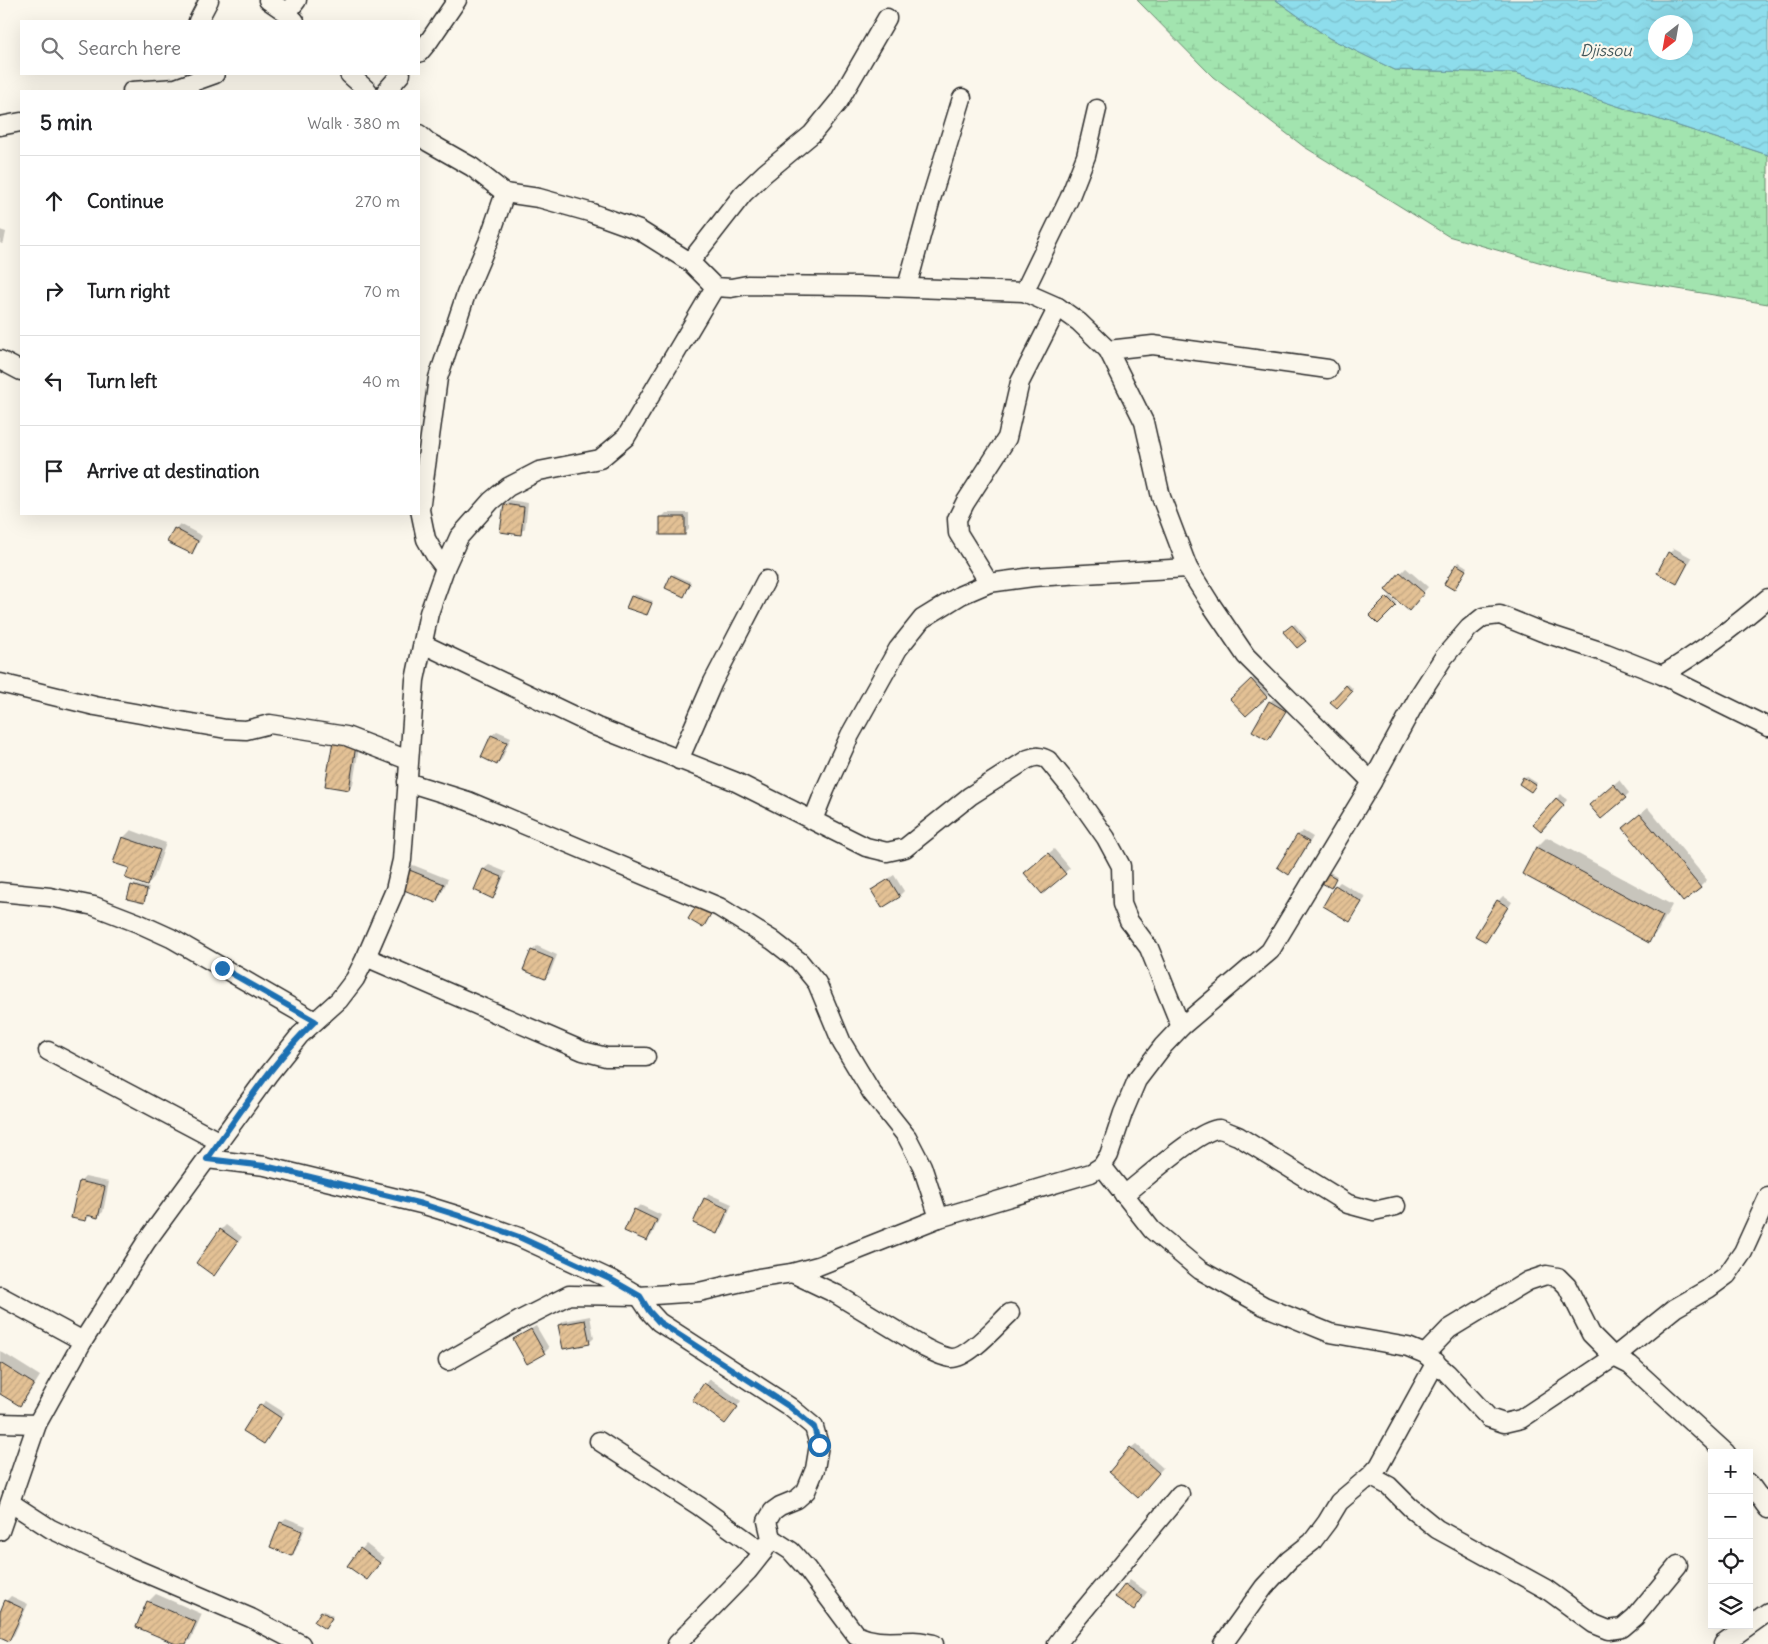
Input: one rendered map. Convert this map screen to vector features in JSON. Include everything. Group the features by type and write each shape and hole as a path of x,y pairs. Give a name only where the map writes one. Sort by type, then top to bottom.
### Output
{"street":[{"path":"199,20 210,0"},
{"path":"268,0 293,11"},
{"path":"420,52 456,0"},
{"path":"690,262 743,194 812,134 839,101 887,18"},
{"path":"138,90 176,84 212,75"},
{"path":"349,75 367,90"},
{"path":"387,90 400,75"},
{"path":"907,287 931,199 962,98"},
{"path":"1024,292 1069,199 1086,156 1096,109"},
{"path":"0,126 20,122"},
{"path":"420,135 428,142 472,168 505,193 539,198 589,212 639,230 690,262 715,287 731,288 747,285 907,287 1024,292 1058,307 1079,322 1108,350 1144,422 1162,497 1188,568 1246,656 1372,782"},
{"path":"445,568 426,539 420,510 438,378 466,294 488,242 505,193"},
{"path":"0,1531 37,1424 83,1341 146,1242 268,1075 300,1035 339,1000 355,979 366,957 395,890 402,860 415,680 429,614 445,568 459,537 491,500 508,487 539,471 600,459 626,437 715,287"},
{"path":"989,583 958,533 956,519 1007,438 1020,382 1058,307"},
{"path":"1108,350 1153,345 1328,369"},
{"path":"0,360 20,370"},
{"path":"813,820 850,735 898,649 922,619 961,595 989,583 1033,577 1188,568"},
{"path":"679,760 713,682 766,580"},
{"path":"1662,675 1696,655 1736,626 1768,598"},
{"path":"448,1361 520,1320 569,1295 640,1296 699,1292 759,1278 792,1273 818,1266 939,1218 1091,1173 1102,1166 1109,1155 1123,1112 1137,1080 1181,1027 1270,951 1372,782 1420,694 1444,657 1469,628 1483,617 1500,616 1606,653 1662,675 1768,726"},
{"path":"423,644 597,727 734,782 866,847 887,852 905,848 970,796 1028,759 1036,756 1048,760 1070,787 1106,838 1120,866 1122,904 1129,921 1149,948 1181,1027"},
{"path":"0,683 94,706 226,728 246,730 270,724 346,736 408,760"},
{"path":"407,782 468,801 719,907 772,940 799,961 817,983 842,1043 872,1092 906,1138 922,1166 939,1218"},
{"path":"0,892 50,897 94,906 138,922 171,938 315,1021"},
{"path":"366,957 583,1052 606,1057 646,1057"},
{"path":"48,1051 220,1142"},
{"path":"1124,1195 1184,1147 1206,1132 1220,1129 1238,1136 1348,1204 1374,1211 1396,1206"},
{"path":"207,1159 265,1166 422,1204 519,1237 640,1296 649,1311 659,1322 790,1407 814,1427 819,1445 815,1469 806,1491 797,1499 773,1511 767,1521 767,1545 748,1571 677,1644"},
{"path":"1102,1166 1152,1230 1200,1270 1264,1306 1330,1333 1408,1347 1430,1358 1489,1418 1504,1423 1521,1419 1614,1356 1676,1308 1727,1276 1743,1252 1768,1197"},
{"path":"792,1273 836,1294 925,1348 952,1358 966,1354 1010,1313"},
{"path":"1223,1644 1264,1587 1289,1560 1312,1542 1339,1502 1379,1466 1430,1358 1449,1329 1528,1281 1546,1275 1558,1277 1567,1286 1591,1334 1614,1356 1630,1365 1722,1449"},
{"path":"0,1296 83,1341"},
{"path":"0,1423 37,1424"},
{"path":"599,1441 699,1506 767,1545 791,1551 807,1569 856,1635 867,1642 916,1641 934,1644"},
{"path":"1370,1476 1389,1486 1410,1507 1437,1528 1546,1589 1594,1624 1609,1630 1622,1628 1635,1617 1678,1565"},
{"path":"1753,1488 1768,1509"},
{"path":"1057,1644 1180,1494"},
{"path":"11,1503 51,1529 129,1566 251,1618 301,1644"},
{"path":"1723,1644 1768,1612"}],"green space":[{"path":"1137,0 1276,0 1329,38 1395,70 1516,73 1768,155 1768,304 1570,271 1448,236 1303,146 1213,77"}],"water":[{"name":"Djissou","path":"1276,0 1768,0 1768,155 1516,73 1395,70 1329,38"}],"building":[{"path":"504,504 524,507 521,535 500,532"},
{"path":"660,517 685,517 685,535 660,535"},
{"path":"174,528 198,541 192,554 167,542"},
{"path":"1668,552 1688,563 1677,584 1657,573"},
{"path":"1456,564 1466,570 1454,590 1444,584"},
{"path":"1400,572 1424,593 1409,611 1385,590"},
{"path":"671,575 690,584 684,597 665,588"},
{"path":"631,596 652,603 647,615 626,608"},
{"path":"1387,597 1396,606 1378,624 1369,615"},
{"path":"1292,625 1306,641 1297,648 1283,632"},
{"path":"1251,679 1267,697 1246,716 1230,699"},
{"path":"1346,685 1352,692 1337,708 1330,702"},
{"path":"1269,701 1286,711 1268,740 1252,731"},
{"path":"491,735 507,742 497,765 481,757"},
{"path":"333,741 356,745 349,790 325,786"},
{"path":"1523,777 1536,785 1531,792 1519,784"},
{"path":"1613,784 1626,798 1601,819 1589,805"},
{"path":"1556,798 1564,805 1541,831 1533,824"},
{"path":"1640,814 1701,888 1683,902 1623,828"},
{"path":"1297,835 1309,842 1289,875 1277,867"},
{"path":"122,837 160,850 147,886 125,878 129,868 113,863"},
{"path":"1536,847 1663,916 1649,943 1522,874"},
{"path":"1048,853 1066,874 1042,894 1024,873"},
{"path":"407,869 444,884 436,903 399,888"},
{"path":"483,869 502,877 493,899 474,890"},
{"path":"1321,870 1336,878 1331,888 1316,880"},
{"path":"889,879 900,897 882,908 871,890"},
{"path":"131,885 147,890 144,903 127,899"},
{"path":"1335,885 1362,902 1350,922 1323,906"},
{"path":"1497,900 1508,907 1486,942 1475,936"},
{"path":"698,903 712,912 703,928 688,919"},
{"path":"531,950 553,959 545,979 523,970"},
{"path":"79,1181 105,1187 98,1218 87,1215 86,1221 71,1218"},
{"path":"704,1198 728,1209 717,1234 693,1223"},
{"path":"634,1209 657,1220 647,1241 624,1231"},
{"path":"220,1229 238,1242 214,1276 196,1263"},
{"path":"585,1320 590,1344 563,1349 558,1325"},
{"path":"531,1329 545,1354 527,1364 513,1339"},
{"path":"0,1363 34,1384 20,1406 0,1394"},
{"path":"704,1383 738,1407 725,1424 692,1400"},
{"path":"260,1404 281,1418 264,1444 243,1431"},
{"path":"1130,1447 1159,1473 1138,1498 1109,1472"},
{"path":"280,1522 302,1531 292,1556 270,1547"},
{"path":"360,1548 380,1563 367,1580 347,1566"},
{"path":"1125,1584 1143,1597 1134,1610 1115,1597"},
{"path":"5,1600 24,1609 9,1641 0,1637 0,1612"},
{"path":"147,1601 196,1622 186,1644 176,1644 136,1627"},
{"path":"321,1611 332,1618 325,1629 314,1622"}],"route":[{"path":"222,968 315,1021 300,1035 268,1075 207,1159 265,1166 422,1204 519,1237 612,1280 640,1296 649,1311 659,1322 790,1407 814,1427 819,1445"}]}
